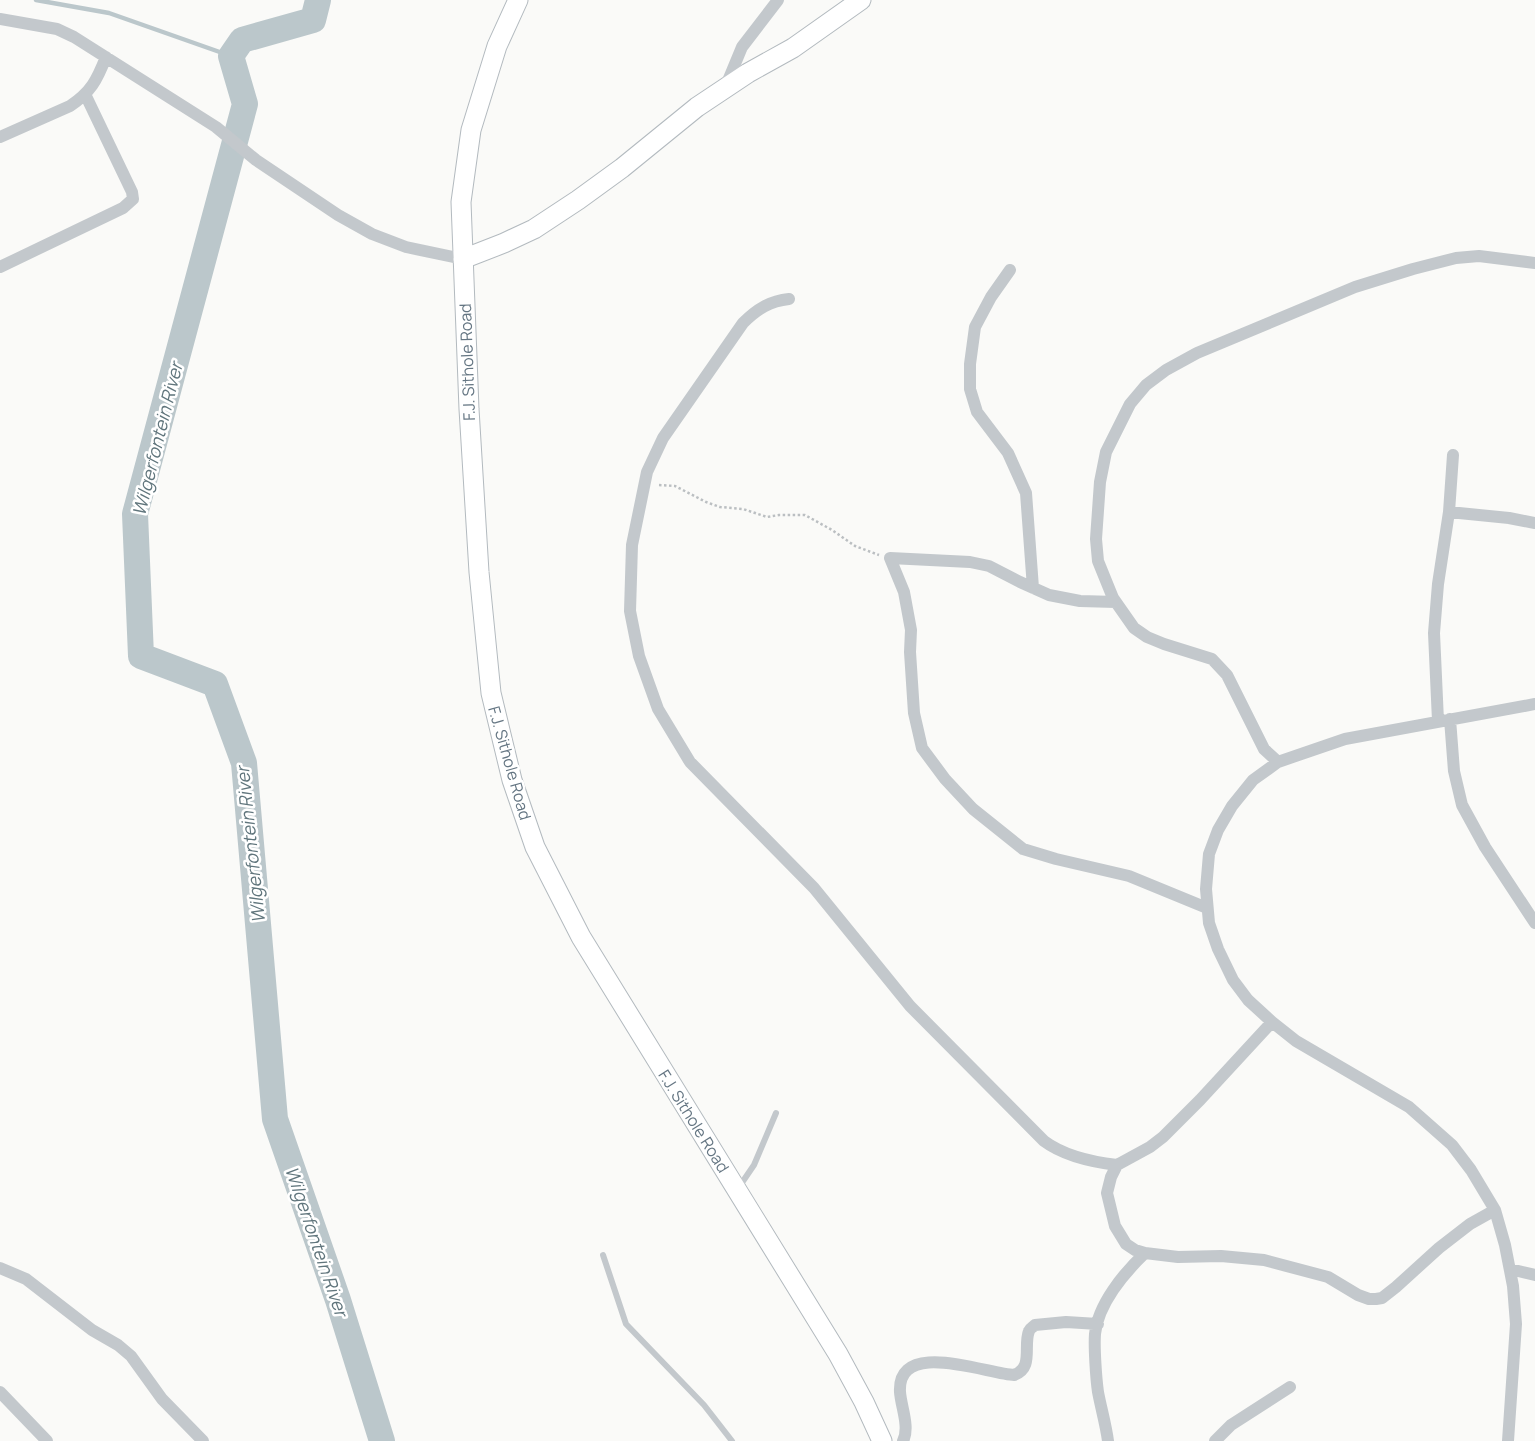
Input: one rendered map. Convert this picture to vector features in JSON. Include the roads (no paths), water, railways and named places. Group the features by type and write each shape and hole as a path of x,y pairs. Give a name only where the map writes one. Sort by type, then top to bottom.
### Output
{"street":[{"name":"F.J. Sithole Road","path":"518,0 497,46 471,130 461,202 469,409 479,572 491,693 512,780 535,846 581,937 838,1354 864,1402 882,1441"},
{"path":"725,88 742,47 778,0"},
{"path":"0,19 57,29 74,37 216,127 256,160 338,215 372,234 406,247 463,259 534,229 571,205 622,168 697,107 748,73 794,48 862,0"},
{"path":"0,137 70,106 85,94 96,81 106,57"},
{"path":"0,267 123,208 133,199 132,192 85,94"},
{"path":"1278,762 1264,749 1227,675 1212,659 1164,644 1147,637 1134,628 1116,602 1098,561 1096,539 1100,482 1106,452 1130,404 1146,385 1166,370 1197,353 1355,287 1456,258 1479,256 1535,263"},
{"path":"1010,270 990,297 975,327 970,364 970,389 977,412 1008,453 1026,493 1033,588"},
{"path":"789,299 775,300 756,311 743,323 663,438 647,472 632,545 630,611 639,656 658,710 690,762 814,888 910,1006 1044,1141 1056,1150 1102,1164 1117,1165 1150,1147 1163,1137 1200,1100 1272,1022"},
{"path":"1453,455 1449,512 1438,584 1434,633 1444,720 1462,805 1485,847 1535,923"},
{"path":"1449,512 1509,518 1535,523"},
{"path":"1116,602 1080,601 1049,595 990,566 970,562 890,558 904,592 911,630 910,652 914,713 922,748 945,779 973,809 1023,849 1056,859 1129,876 1207,908"},
{"path":"1508,1441 1516,1324 1506,1245 1495,1210 1471,1170 1452,1145 1409,1108 1296,1041 1248,1000 1233,980 1218,950 1209,923 1206,889 1209,854 1218,830 1232,806 1252,780 1278,762 1345,739 1535,704"},
{"path":"1117,1165 1111,1177 1107,1193 1115,1226 1126,1244 1135,1250 1144,1253 1178,1257 1221,1256 1264,1260 1328,1277 1358,1295 1369,1299 1382,1298 1439,1248 1470,1224 1495,1210"},
{"path":"1108,1441 1098,1389 1095,1334 1116,1286 1130,1267 1144,1253"},
{"path":"0,1268 26,1279 92,1330 118,1345 131,1356 162,1399 203,1441"},
{"path":"1510,1268 1535,1275"},
{"path":"904,1441 904,1418 900,1391 902,1378 911,1367 918,1363 933,1362 1014,1375 1021,1373 1026,1364 1029,1331 1034,1324 1066,1322 1098,1324"},
{"path":"1215,1441 1231,1425 1290,1388"},
{"path":"0,1392 47,1441"}],"lane":[{"path":"737,1190 754,1164 776,1113"},
{"path":"602,1255 626,1324 704,1405 732,1441"}],"waterway":[{"path":"36,0 109,13 231,56"},
{"name":"Wilgerfontein River","path":"318,0 313,20 242,40 231,56 245,104 135,514 141,656 215,684 244,763 275,1119 338,1300 382,1441"}]}
